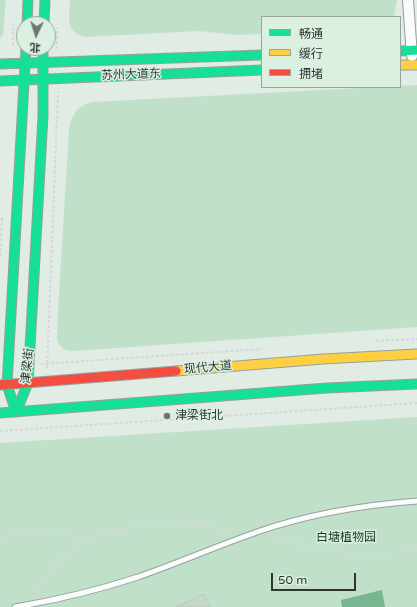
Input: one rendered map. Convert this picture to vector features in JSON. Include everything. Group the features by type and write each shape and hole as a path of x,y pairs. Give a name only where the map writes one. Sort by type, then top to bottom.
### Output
{"main road":[{"path":"27,16 28,0"},
{"path":"44,16 45,0"},
{"path":"401,51 414,51"},
{"name":"苏州大道东","path":"0,64 57,60 261,55"},
{"name":"津梁街","path":"16,412 3,385 25,56"},
{"name":"津梁街","path":"16,412 28,384 43,116 42,56"},
{"path":"401,65 415,65"},
{"name":"苏州大道东","path":"0,81 261,70"},
{"name":"现代大道","path":"3,385 323,359 417,354"},
{"path":"0,413 319,388 417,384"}],"street":[{"path":"408,0 415,65"}],"lane":[{"path":"15,607 60,599 111,585 167,566 256,532 309,517 358,507 417,501"}],"path":[{"path":"57,60 58,20"},
{"path":"47,381 58,117 58,78"},
{"path":"370,342 417,339"},
{"path":"29,365 267,349"},
{"path":"0,431 417,403"},
{"path":"0,538 26,531 48,531 70,536 83,542"}],"green space":[{"path":"0,0 6,0 3,35 0,38"},
{"path":"70,0 397,0 394,16 261,16 261,34 237,35 199,31 86,37 74,32 71,28 69,18"},
{"path":"417,85 417,327 74,351 64,349 57,341 69,130 73,116 82,106 92,102 360,88 401,88 401,86"},
{"name":"白塘植物园","path":"417,417 417,607 0,607 0,443"}],"shaded area":[{"path":"382,590 385,607 342,607 341,600"}],"building":[{"path":"204,594 210,607 176,607"}],"traffic: fast":[{"path":"27,16 28,0"},
{"path":"44,16 45,0"},
{"path":"401,51 417,50"},
{"path":"0,64 261,55"},
{"path":"16,412 7,385 26,56"},
{"path":"16,412 28,383 43,116 43,56"},
{"path":"0,81 261,70"},
{"path":"0,413 327,388 417,384"}],"traffic: slow":[{"path":"401,65 417,65"},
{"path":"176,371 323,359 417,354"}],"traffic: jam":[{"path":"0,385 176,371"}],"place":[{"name":"津梁街北","path":"167,416"}]}
